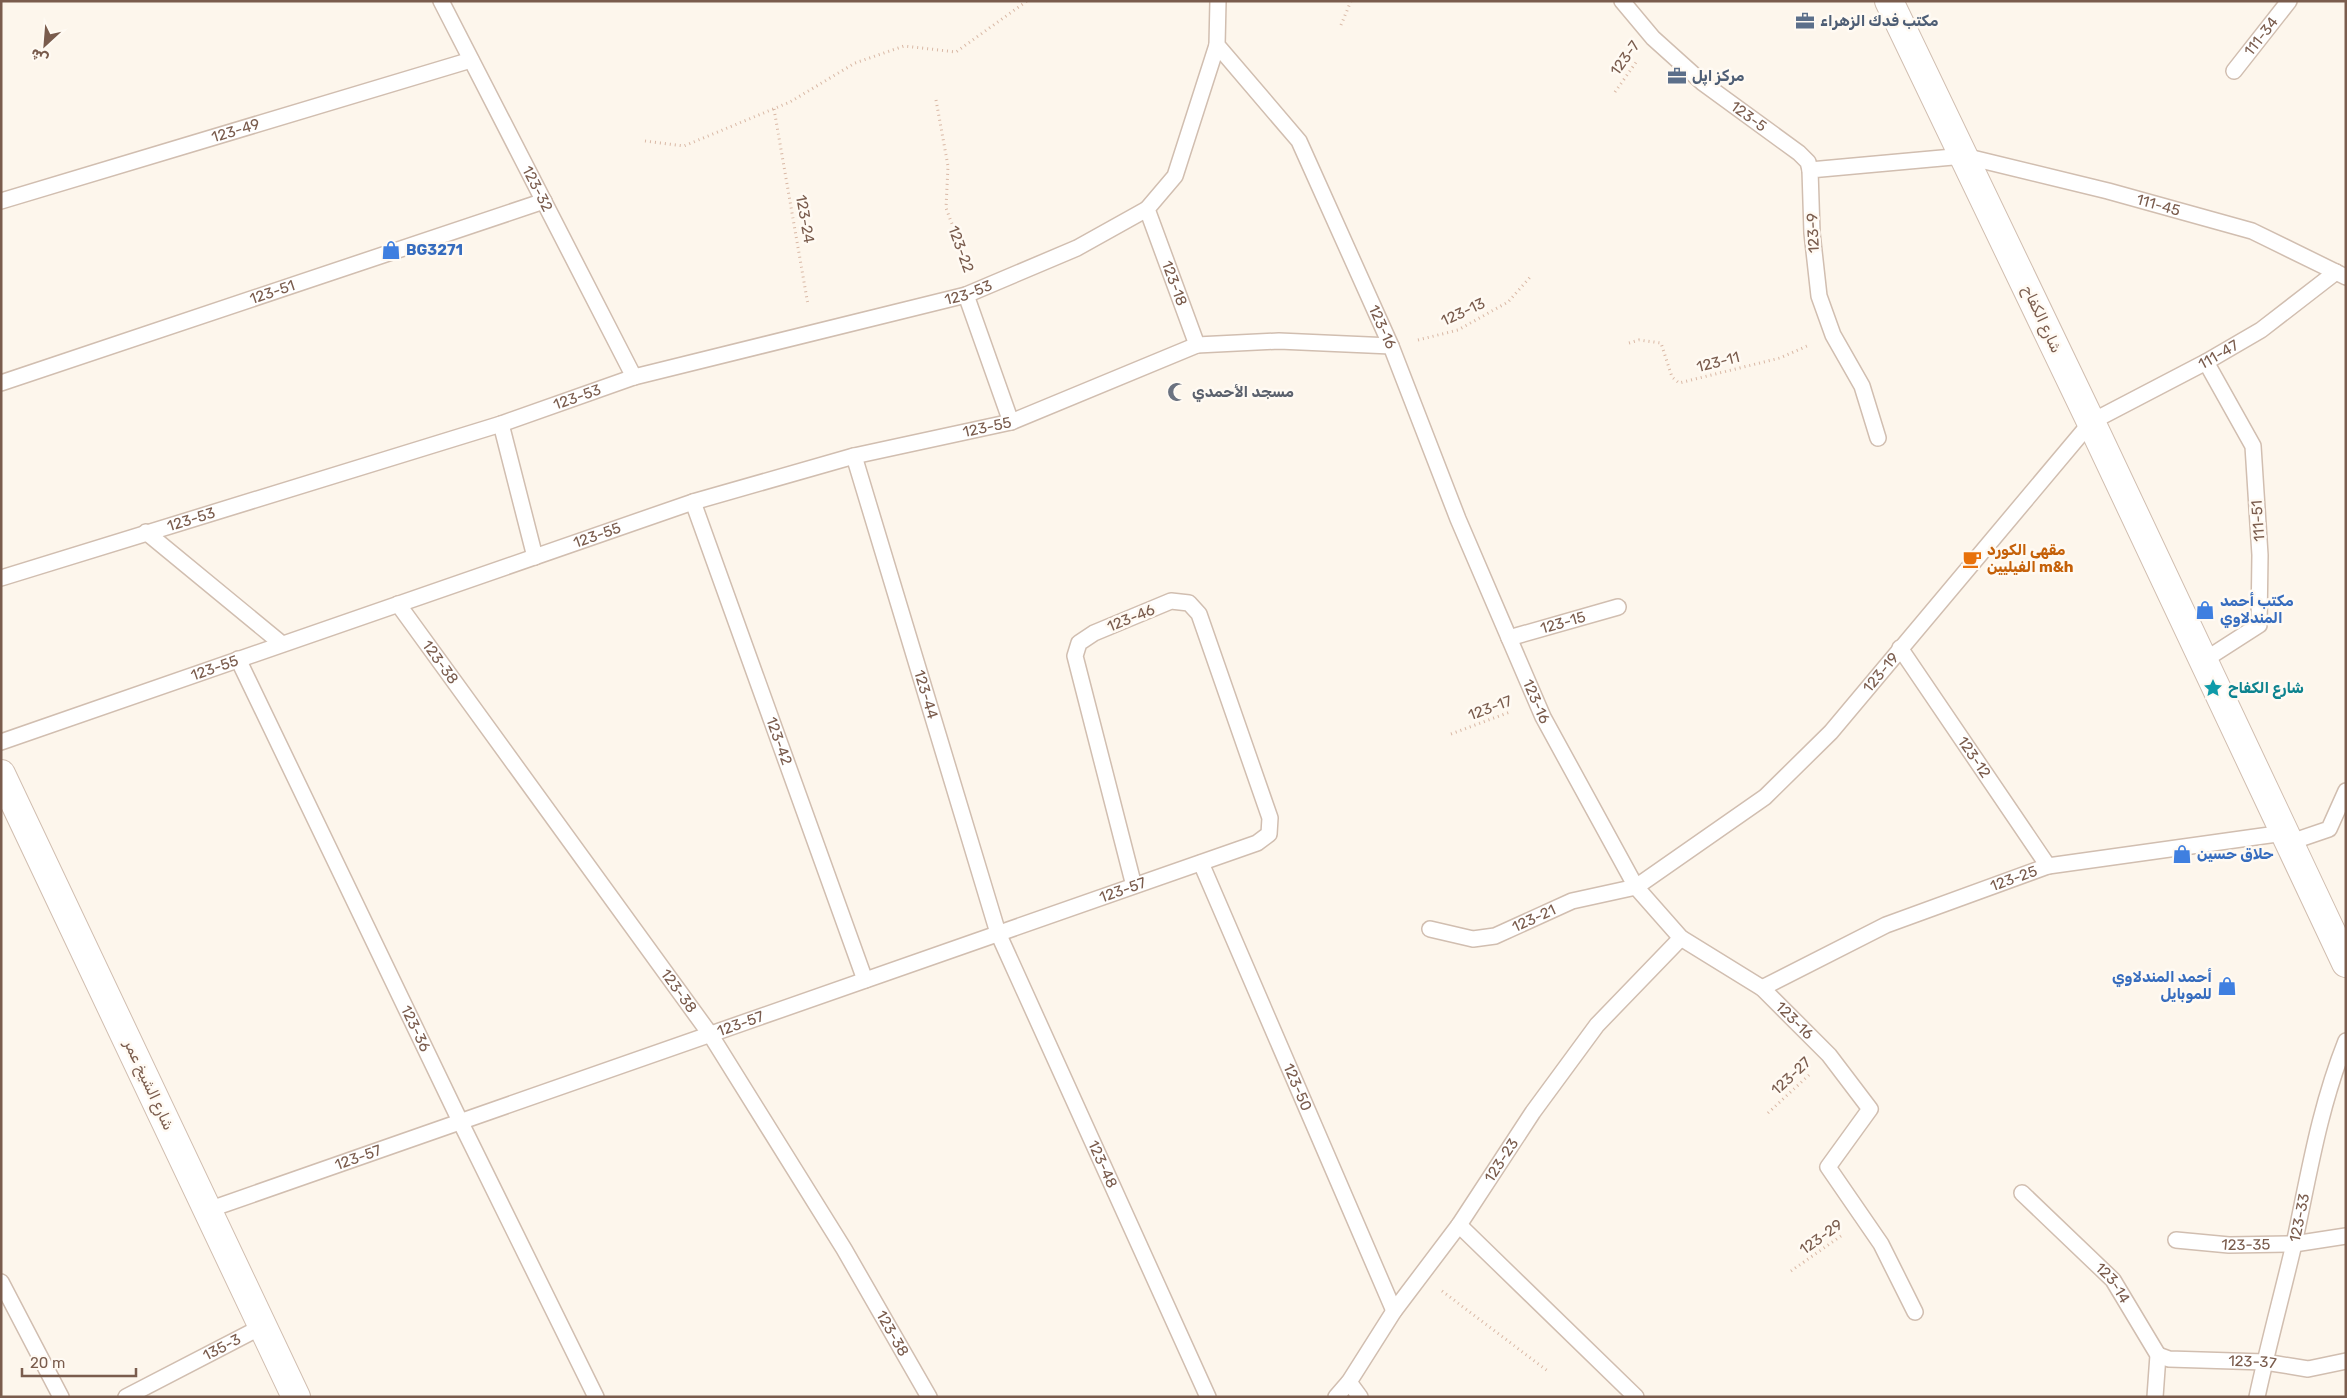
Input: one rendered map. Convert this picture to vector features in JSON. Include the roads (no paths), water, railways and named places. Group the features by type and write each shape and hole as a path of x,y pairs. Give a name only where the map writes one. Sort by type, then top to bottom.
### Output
{"street":[{"name":"شارع الكفاح","path":"1889,1 2091,422 2346,963"},
{"name":"شارع الشيخ عمر","path":"1,774 296,1397"}],"lane":[{"name":"123-32","path":"441,1 634,376"},
{"path":"1147,210 1175,176 1190,135 1217,45 1218,1"},
{"name":"123-5","path":"1622,1 1653,38 1703,83 1800,153 1808,162 1810,170"},
{"name":"111-34","path":"2234,71 2289,1"},
{"name":"123-16","path":"1217,45 1299,141 1391,346 1458,519 1543,717 1636,887 1681,938 1762,988 1829,1055 1870,1109 1828,1167 1881,1244 1915,1312"},
{"name":"123-49","path":"1,201 471,60"},
{"path":"1810,170 1964,156"},
{"name":"111-45","path":"1964,156 2108,191 2252,231 2341,274"},
{"name":"123-9","path":"1810,170 1812,233 1819,296 1833,335 1862,386 1878,438"},
{"name":"123-51","path":"1,384 544,201"},
{"name":"123-53","path":"1,578 501,424 634,376 966,295 1078,248 1147,210"},
{"name":"123-18","path":"1147,210 1197,345"},
{"name":"111-47","path":"2091,422 2206,362 2261,330 2341,274"},
{"name":"123-22","path":"966,295 1011,422"},
{"path":"1197,345 1279,341 1391,346"},
{"name":"123-55","path":"1,742 693,502 854,456 1011,422 1197,345"},
{"name":"111-51","path":"2203,661 2260,625 2260,554 2253,446 2206,362"},
{"name":"123-19","path":"1636,887 1765,797 1831,732 2091,422"},
{"path":"501,424 536,557"},
{"name":"123-44","path":"854,456 998,933"},
{"name":"123-42","path":"693,502 865,980"},
{"path":"146,532 282,644"},
{"name":"123-46","path":"1134,886 1075,656 1080,643 1094,632 1171,601 1189,603 1199,614 1270,818 1269,834"},
{"name":"123-38","path":"398,604 710,1034 844,1249 929,1397"},
{"name":"123-15","path":"1509,638 1618,607"},
{"name":"123-12","path":"1900,648 2048,866"},
{"name":"123-36","path":"238,659 460,1121 596,1397"},
{"path":"2329,829 2346,791"},
{"path":"2286,838 2329,829 2346,828"},
{"name":"123-57","path":"208,1210 1201,863 1257,843 1269,834"},
{"name":"123-25","path":"1762,988 1886,925 2048,866 2286,838"},
{"name":"123-50","path":"1201,863 1394,1312"},
{"name":"123-21","path":"1430,929 1473,939 1495,936 1572,901 1636,887"},
{"name":"123-48","path":"998,933 1208,1397"},
{"name":"123-23","path":"1336,1397 1349,1382 1394,1312 1458,1226 1532,1112 1597,1025 1681,938"},
{"name":"123-33","path":"2257,1397 2294,1244 2313,1145 2330,1080 2346,1041"},
{"name":"123-14","path":"2022,1193 2113,1280 2158,1355"},
{"path":"1458,1226 1636,1397"},
{"name":"123-35","path":"2176,1240 2229,1245 2294,1244 2346,1236"},
{"path":"1,1282 60,1397"},
{"name":"135-3","path":"126,1397 263,1326"},
{"path":"2155,1397 2158,1355"},
{"name":"123-37","path":"2158,1355 2169,1359 2264,1362 2308,1370 2346,1361"},
{"path":"1349,1382 1360,1397"}],"place":[{"name":"مكتب فدك الزهراء","path":"1805,21"},
{"name":"مركز اپل","path":"1677,76"},
{"name":"BG3271","path":"391,250"},
{"name":"مسجد الأحمدي","path":"1177,392"},
{"name":"مقهى الكورد الفيليين m&h","path":"1972,559"},
{"name":"مكتب أحمد المندلاوي","path":"2205,610"},
{"name":"شارع الكفاح","path":"2213,688"},
{"name":"حلاق حسين","path":"2182,854"},
{"name":"أحمد المندلاوي للموبايل","path":"2227,986"}]}
